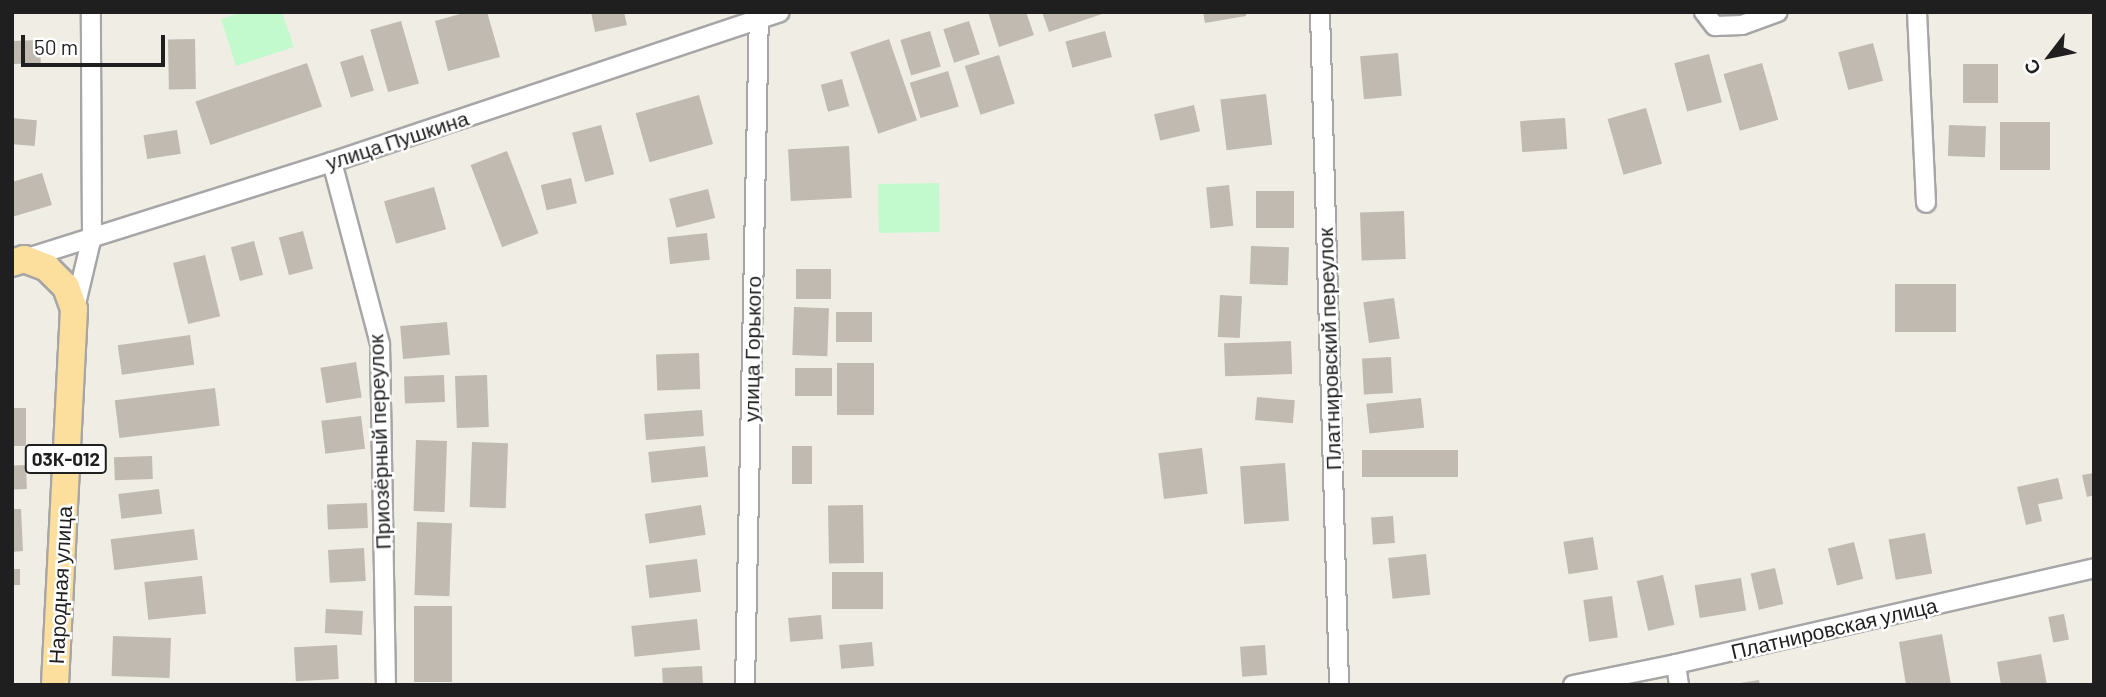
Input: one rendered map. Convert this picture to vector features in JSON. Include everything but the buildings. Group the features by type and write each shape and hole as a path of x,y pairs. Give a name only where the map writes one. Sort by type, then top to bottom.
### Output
{"main road":[{"path":"18,261 47,268 66,287 74,309"},
{"name":"Народная улица","path":"54,685 74,309"}],"street":[{"path":"74,309 92,236 91,12"},
{"name":"улица Пушкина","path":"18,261 332,162 760,15 780,12"},
{"name":"Платнировский переулок","path":"1320,12 1339,685"},
{"path":"1704,12 1715,26 1742,24 1778,12"},
{"path":"1917,12 1926,203"},
{"name":"улица Горького","path":"745,685 760,15"},
{"name":"Приозёрный переулок","path":"332,162 380,344 386,685"},
{"name":"Платнировская улица","path":"1573,685 2094,568"},
{"path":"1676,664 1679,685"}],"green space":[{"path":"243,12 282,12 294,47 236,66 221,19"},
{"path":"939,183 940,232 879,233 878,184"}]}
